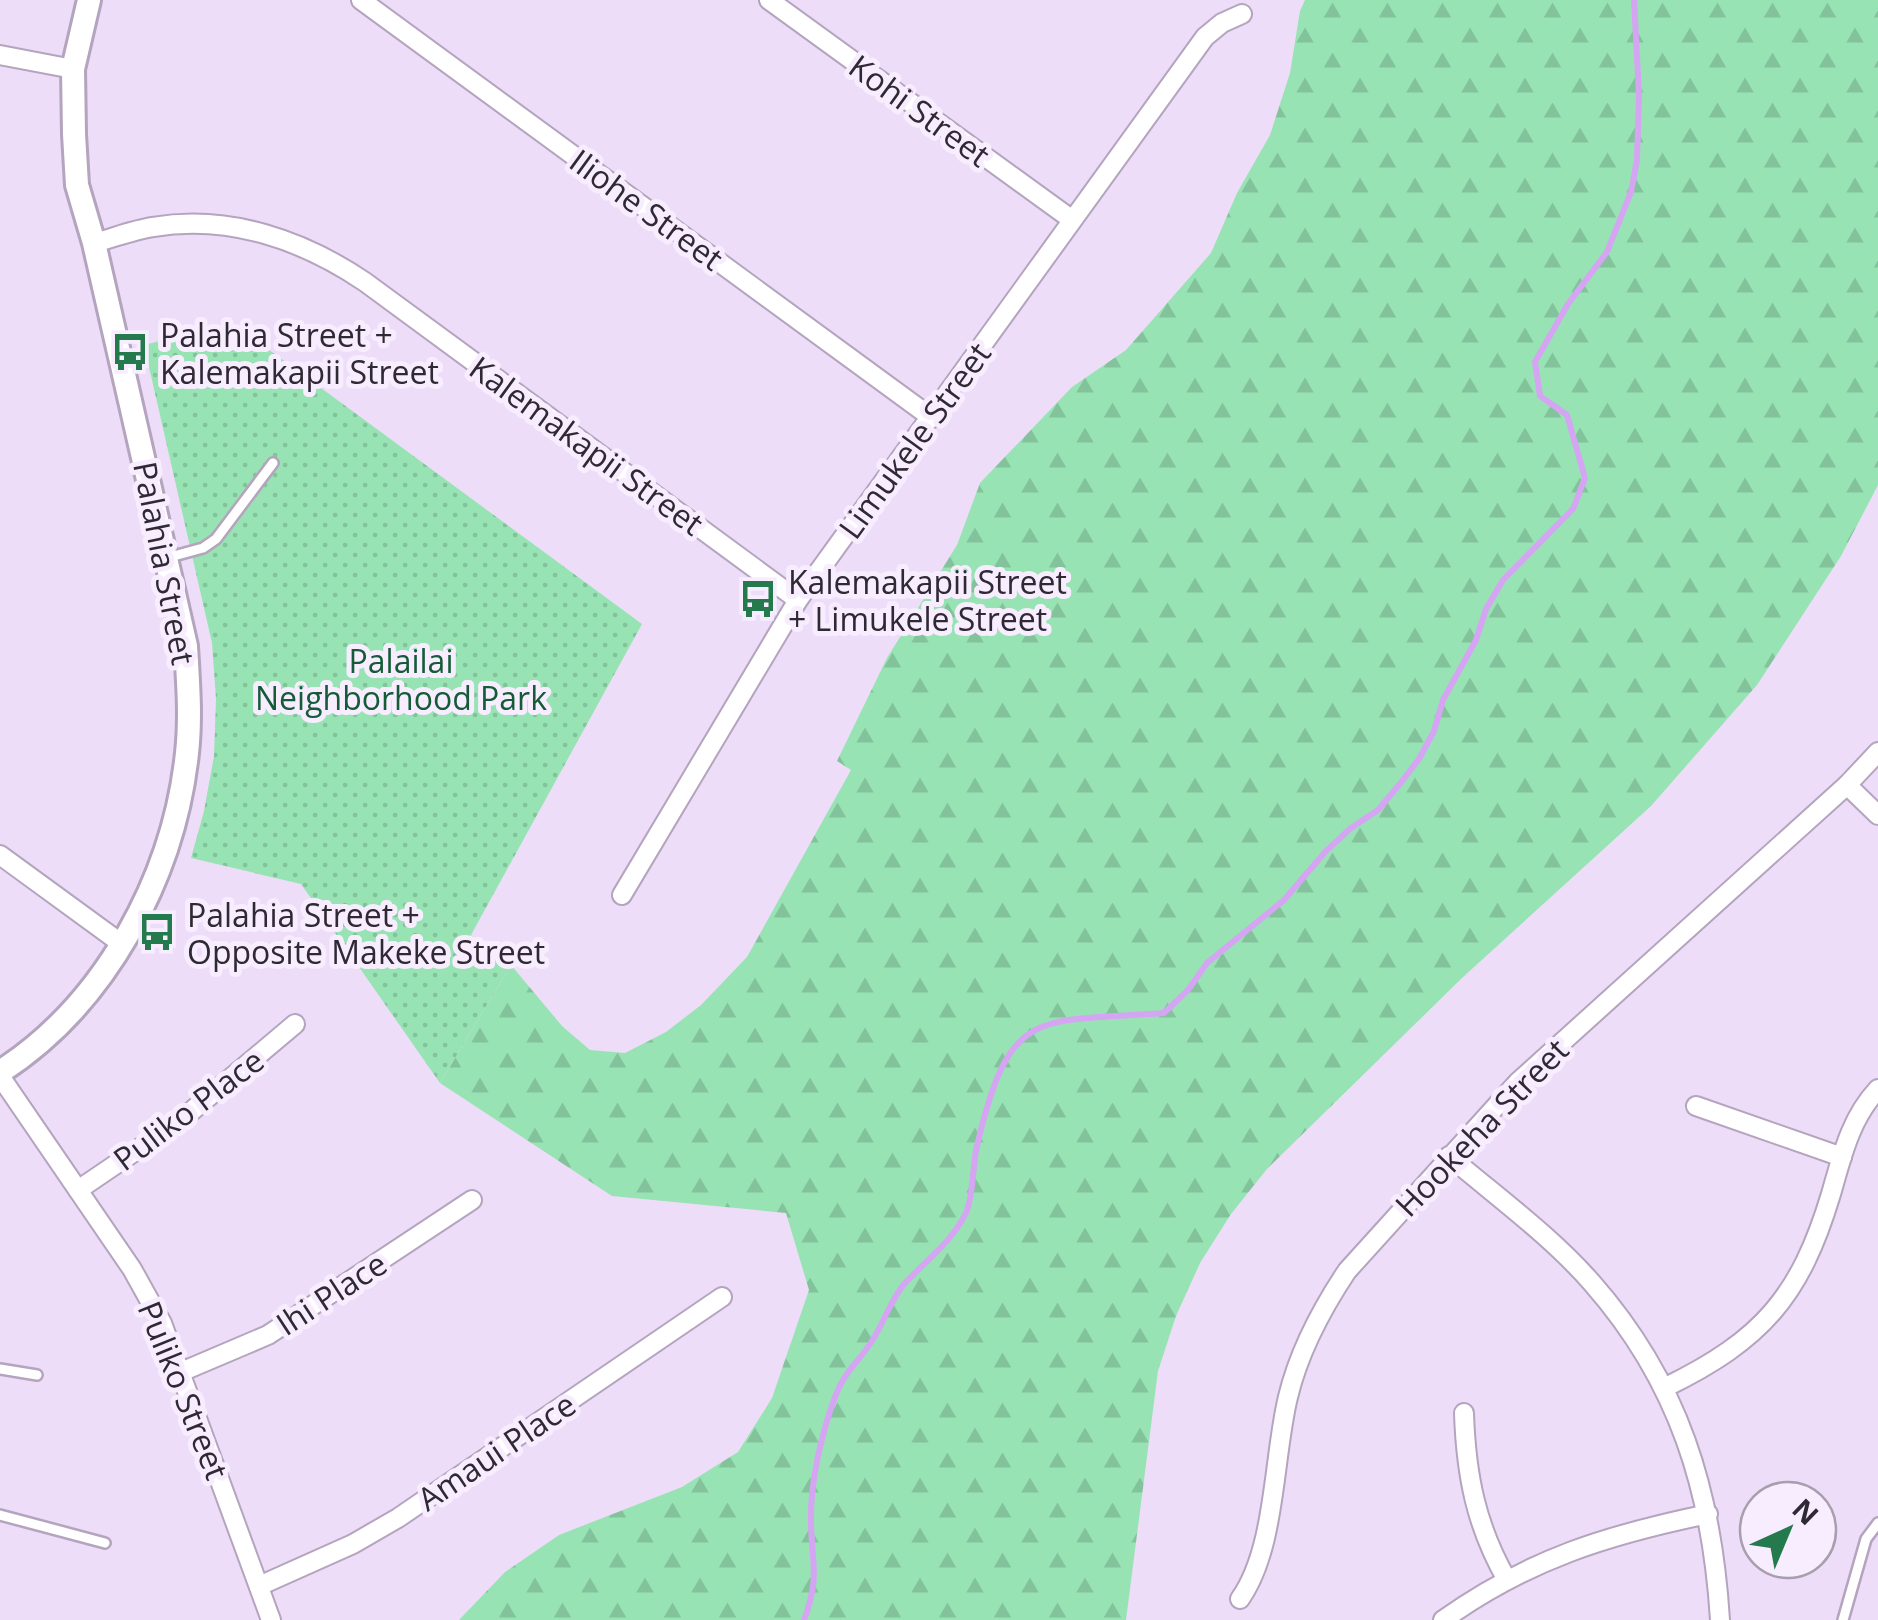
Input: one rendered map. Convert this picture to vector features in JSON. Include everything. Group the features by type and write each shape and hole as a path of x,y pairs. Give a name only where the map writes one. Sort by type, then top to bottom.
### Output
{"street":[{"name":"Palahia Street","path":"0,1074 49,1033 86,994 122,944 144,906 164,856 179,805 188,753 190,699 186,646 77,184 73,69 89,0"},
{"name":"Iliohe Street","path":"361,0 932,418"},
{"name":"Kohi Street","path":"769,0 1071,219"},
{"name":"Limukele Street","path":"622,895 798,600 1205,37 1222,22 1242,14"},
{"path":"0,56 73,69"},
{"name":"Kalemakapii Street","path":"94,243 153,227 201,225 249,230 310,249 365,282 798,600"},
{"name":"Hookeha Street","path":"1240,1599 1261,1556 1288,1395 1312,1330 1348,1271 1449,1156 1540,1061 1848,785 1878,752"},
{"path":"1848,785 1878,815"},
{"path":"0,855 122,944"},
{"name":"Puliko Place","path":"78,1190 181,1120 295,1024"},
{"name":"Puliko Street","path":"0,1074 148,1295 181,1372 271,1620"},
{"path":"1666,1387 1731,1352 1774,1312 1812,1250 1856,1118 1878,1089"},
{"path":"1696,1106 1842,1157"},
{"path":"1449,1156 1553,1244 1590,1281 1624,1322 1666,1387 1695,1463 1708,1514 1720,1620"},
{"name":"Ihi Place","path":"181,1372 268,1334 472,1200"},
{"name":"Amaui Place","path":"259,1586 352,1544 398,1518 722,1297"},
{"path":"1464,1412 1468,1483 1474,1509 1507,1580"},
{"path":"1444,1620 1507,1580 1572,1549 1609,1536 1708,1514"}],"lane":[{"path":"167,558 210,544 273,463"},
{"path":"0,1370 37,1375"},
{"path":"0,1515 106,1543"},
{"path":"1843,1620 1866,1538 1878,1523"}],"green space":[{"path":"1305,0 1878,0 1878,485 1841,556 1757,685 1651,806 1462,978 1267,1169 1231,1214 1200,1263 1176,1316 1158,1371 1126,1620 459,1620 505,1572 559,1535 682,1487 738,1452 772,1398 809,1290 786,1213 612,1196 440,1083 511,965 562,1026 590,1050 625,1053 666,1032 701,1005 747,957 851,770 837,761 887,658 957,545 980,483 1072,387 1126,350 1211,253 1237,193 1270,135 1290,73"},
{"name":"Palailai Neighborhood Park","path":"183,335 268,349 642,624 471,935 511,965 440,1083 301,884 191,858 214,756 216,699 212,643 144,345"}],"waterway":[{"path":"804,1620 814,1582 814,1476 835,1397 901,1288 961,1223 970,1197 989,1100 1002,1067 1017,1044 1035,1030 1058,1022 1164,1013 1188,990 1207,963 1284,900 1351,828 1378,810 1419,759 1434,731 1443,700 1503,580 1573,509 1585,478 1567,415 1540,396 1535,362 1568,304 1607,252 1631,192 1637,160 1639,95 1634,0"}],"place":[{"name":"Palahia Street + Kalemakapii Street","path":"130,352"},
{"name":"Kalemakapii Street + Limukele Street","path":"758,599"},
{"name":"Palahia Street + Opposite Makeke Street","path":"157,932"}]}
